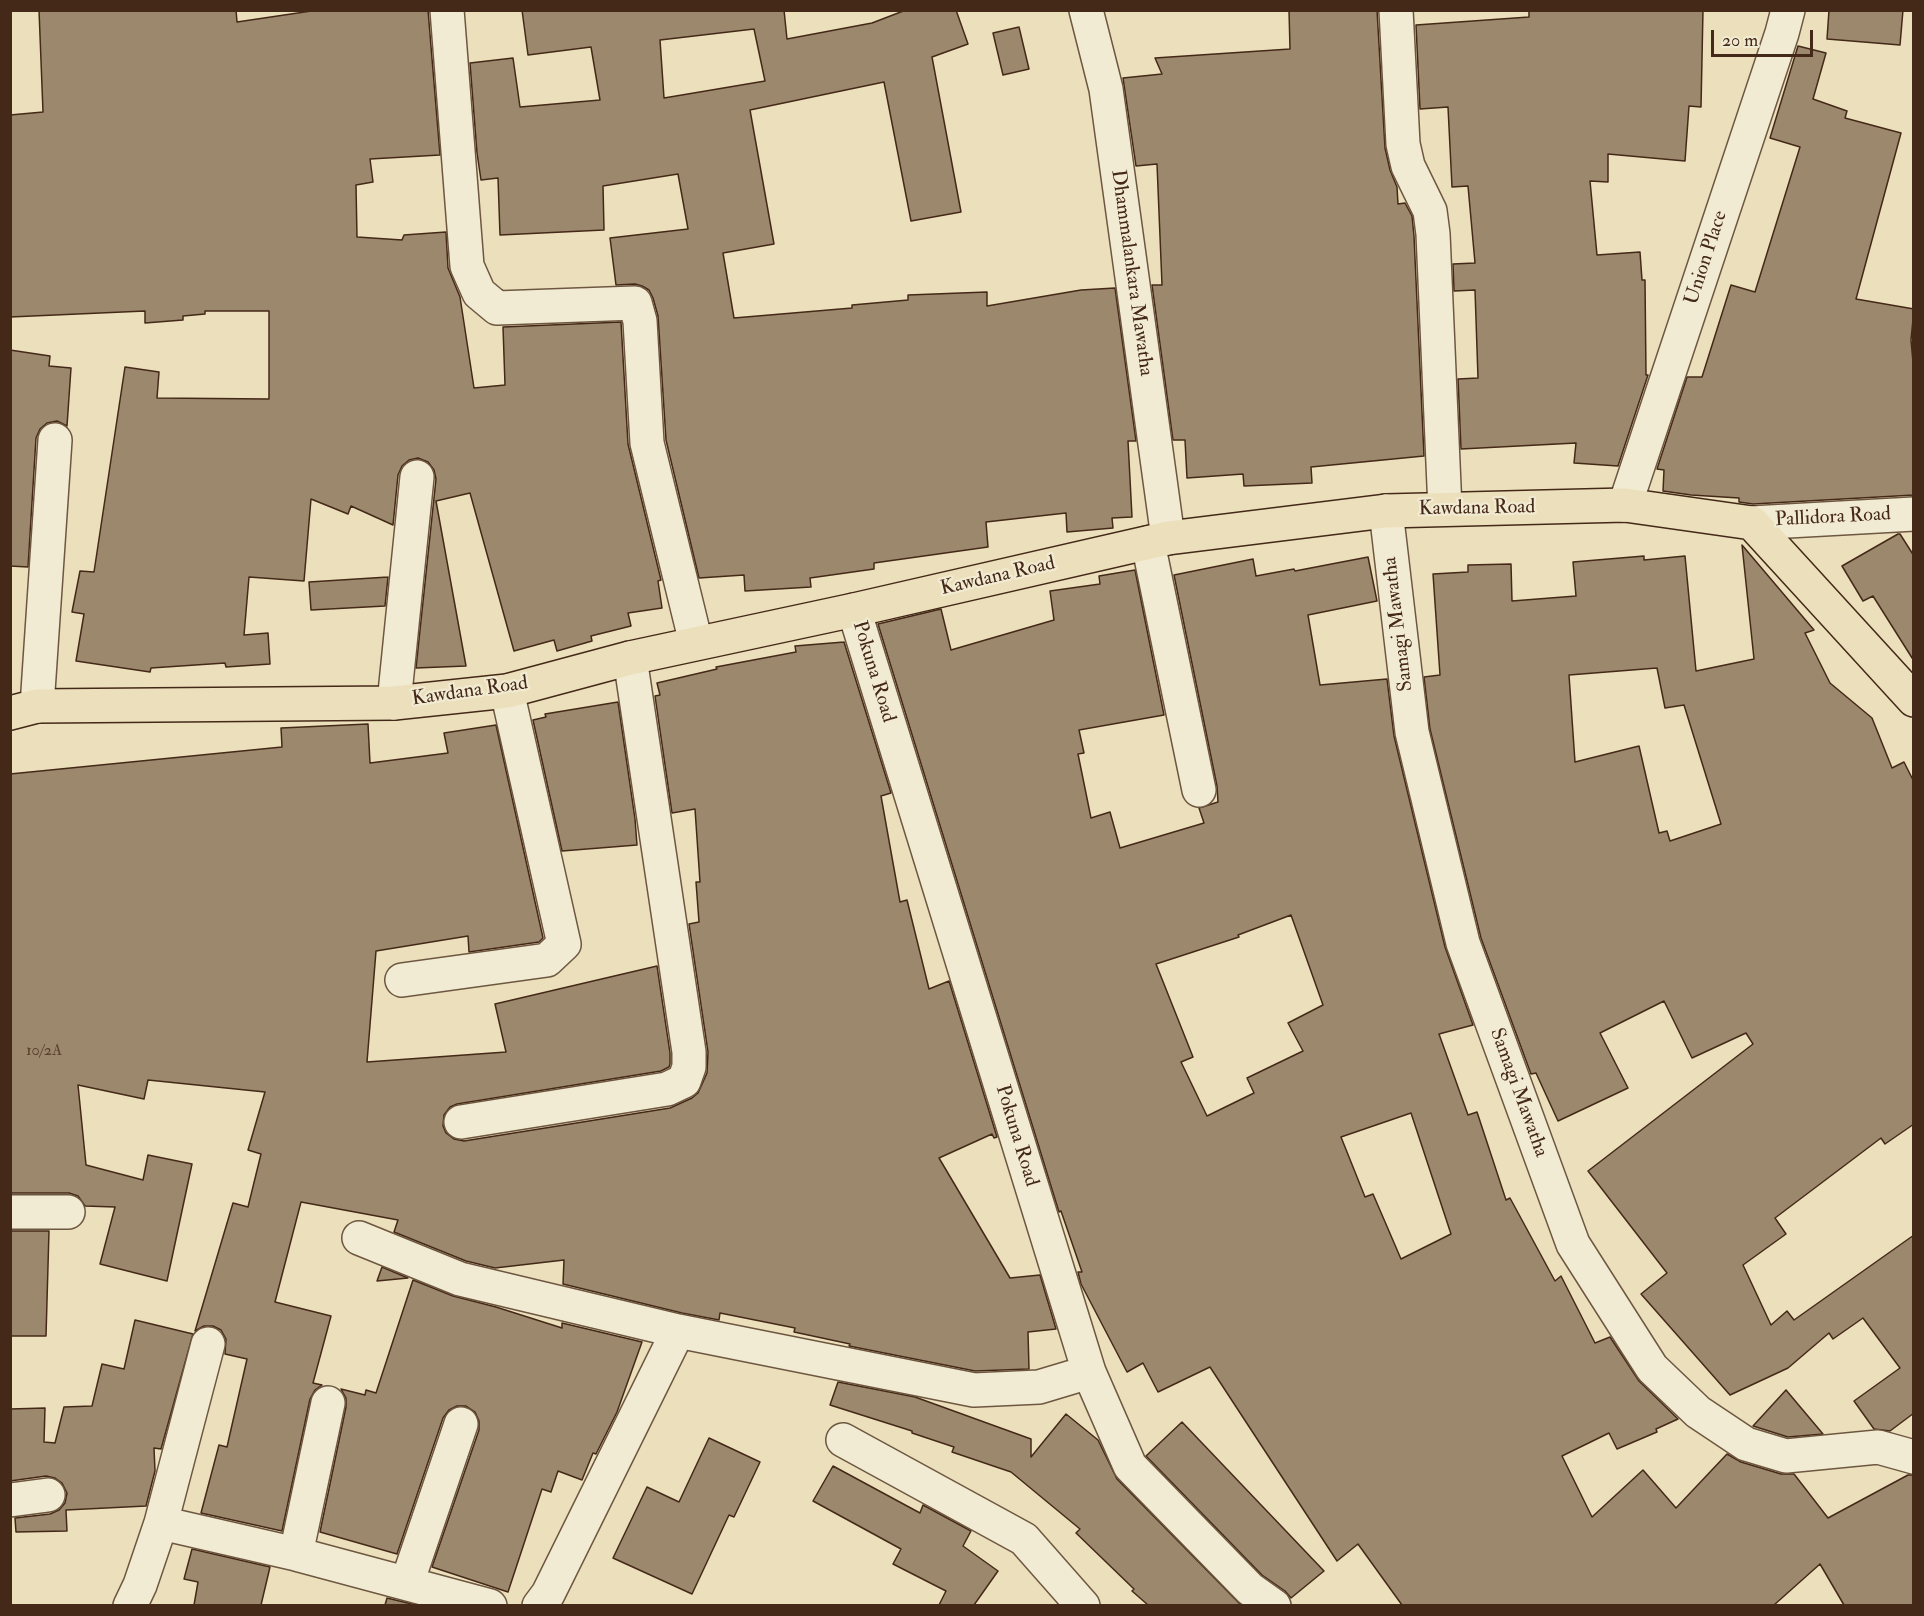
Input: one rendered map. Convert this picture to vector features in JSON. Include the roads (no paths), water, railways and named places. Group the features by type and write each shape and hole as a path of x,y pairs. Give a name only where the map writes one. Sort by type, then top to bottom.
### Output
{"main road":[{"name":"Kawdana Road","path":"24,710 394,703 507,691 630,658 854,610 1158,540 1386,511 1624,505 1752,523"},
{"path":"1752,523 1914,700"}],"street":[{"path":"447,10 467,266 479,293 497,308 635,303 640,321 647,443 696,643"},
{"name":"Dhammalankara Mawatha","path":"1086,10 1106,89 1158,540 1199,790"},
{"path":"1396,10 1403,144 1408,166 1430,211 1433,234 1445,509"},
{"name":"Union Place","path":"1624,505 1779,44 1788,10"},
{"path":"24,710 55,440"},
{"path":"394,703 417,477"},
{"name":"Samagi Mawatha","path":"1386,511 1412,732 1462,943 1573,1244 1652,1368 1698,1412 1746,1444 1786,1456 1878,1447 1914,1457"},
{"name":"Pallidora Road","path":"1752,523 1914,514"},
{"name":"Pokuna Road","path":"854,610 1089,1371 1130,1466 1250,1589 1274,1605"},
{"path":"461,1122 667,1089 684,1081 689,1067 688,1040 630,658"},
{"path":"402,980 547,960 564,944 507,691"},
{"path":"10,1212 68,1212"},
{"path":"359,1238 460,1278 678,1331 975,1390 1039,1387 1089,1371"},
{"path":"539,1605 548,1594 678,1331"},
{"path":"130,1605 140,1585 161,1523 208,1344"},
{"path":"296,1554 328,1403"},
{"path":"407,1583 461,1424"},
{"path":"843,1440 1024,1539 1083,1605"},
{"path":"10,1500 48,1495"},
{"path":"161,1523 296,1554 490,1605"}]}
